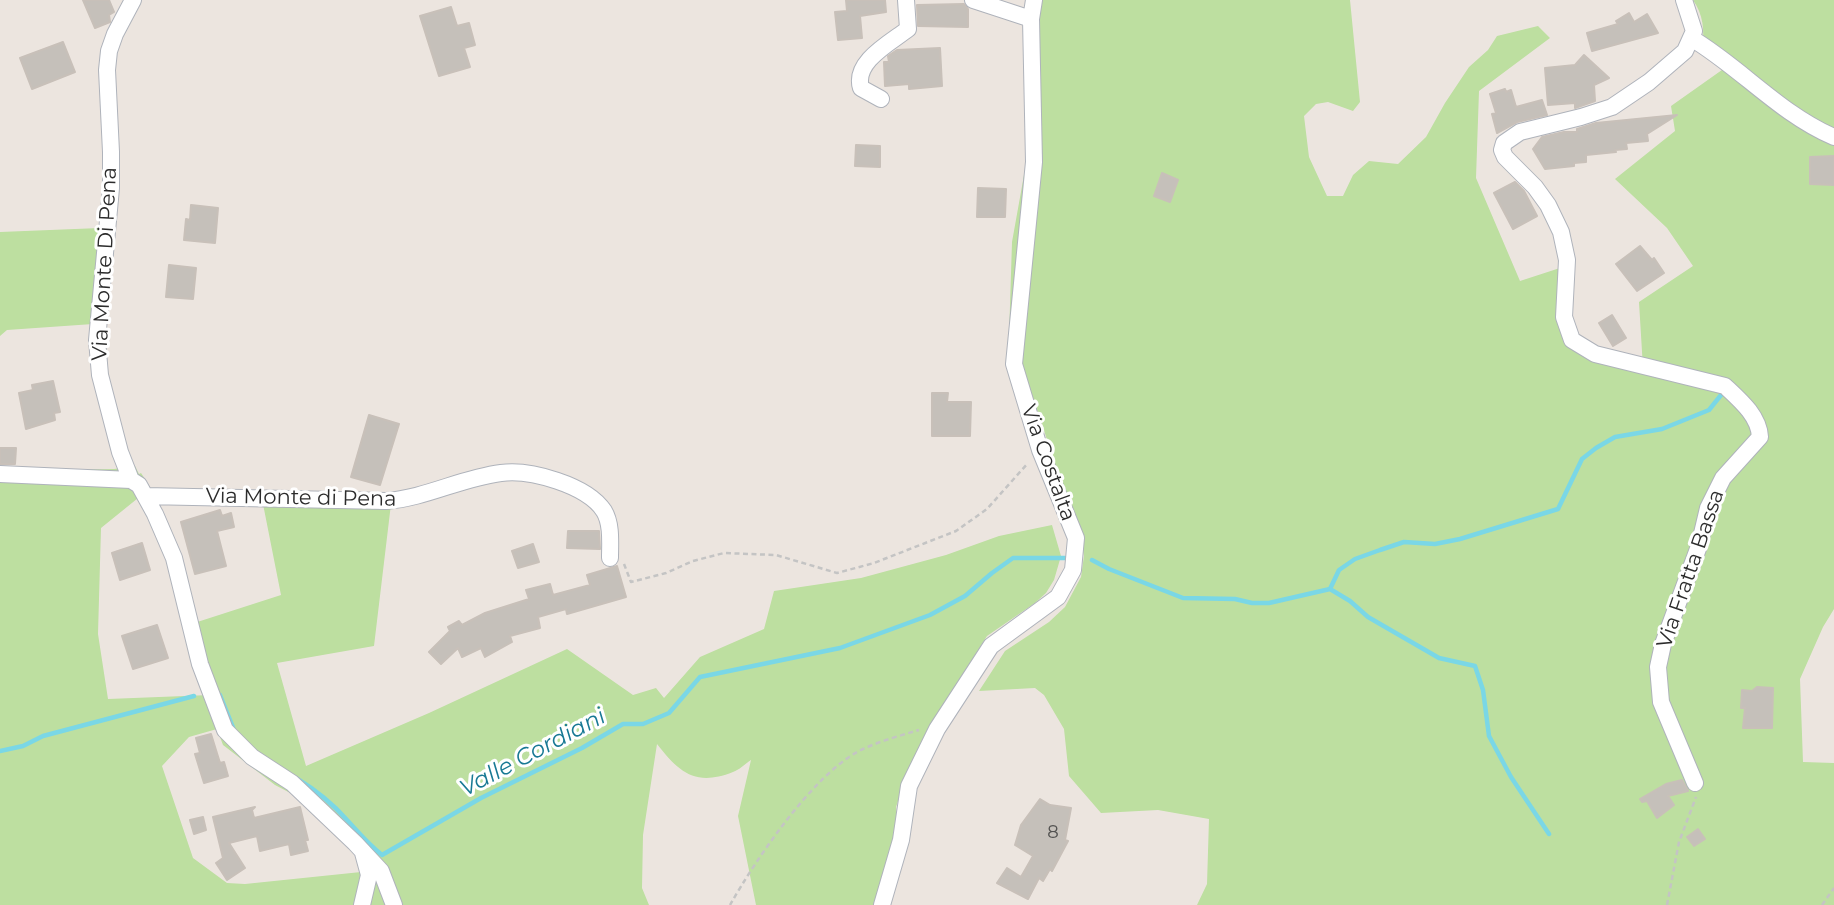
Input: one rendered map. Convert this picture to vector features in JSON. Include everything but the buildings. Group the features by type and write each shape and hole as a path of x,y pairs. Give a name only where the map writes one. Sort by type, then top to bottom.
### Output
{"street":[{"name":"Via Monte Di Pena","path":"131,480 120,452 100,375 97,340 110,188 107,70 109,51 133,0"},
{"path":"881,99 861,88 858,78 864,66 908,29 906,0"},
{"path":"973,0 1031,19"},
{"name":"Via Costalta","path":"882,905 901,840 909,786 937,729 991,646 1058,597 1073,570 1076,538 1040,450 1014,364 1034,162 1031,19 1034,0"},
{"path":"1684,0 1694,31 1690,38 1714,51 1776,102 1834,137"},
{"name":"Via Fratta Bassa","path":"1690,38 1685,51 1649,82 1612,107 1520,132 1504,143 1502,150 1505,157 1535,187 1548,205 1561,232 1567,260 1564,317 1572,340 1595,354 1725,386 1741,401 1759,427 1760,437 1723,478 1708,508 1699,547 1663,644 1658,667 1661,702 1695,783"},
{"name":"Via Monte di Pena","path":"145,496 386,501 407,499 474,478 503,473 526,474 570,485 596,502 605,512 609,526 610,558"},
{"path":"0,474 131,480 139,485 174,558 200,664 225,730 252,757 292,783 355,843 381,871 394,905"},
{"path":"362,905 369,875 363,853"}],"path":[{"path":"610,558 625,565 631,582 724,553 776,555 837,573 874,563 956,531 987,509 1040,450"},
{"path":"730,905 746,877 796,809 826,775 857,752 923,728 937,729"},
{"path":"1667,905 1678,842 1697,796 1695,783"},
{"path":"1822,905 1834,888"}],"green space":[{"path":"1031,0 1350,0 1360,102 1353,111 1328,102 1316,104 1304,116 1309,157 1327,196 1343,196 1353,175 1369,161 1398,164 1426,137 1469,67 1488,50 1497,36 1538,26 1550,38 1479,91 1476,178 1520,281 1563,267 1568,344 1643,368 1639,302 1693,266 1667,228 1615,179 1675,131 1671,106 1729,65 1702,47 1702,23 1693,0 1834,0 1834,609 1800,679 1803,762 1834,763 1834,905 1197,905 1207,884 1209,819 1158,810 1101,813 1069,776 1064,729 1044,695 1035,688 979,691 1005,651 1049,622 1065,607 1081,577 1084,556 1081,538 1039,413 1008,368 1012,242 1034,119"},
{"path":"100,228 93,324 7,330 0,336 0,232"},
{"path":"135,466 145,479 142,481 148,490 101,528 98,634 108,699 210,695 188,625 281,595 263,504 391,504 374,646 277,663 306,766 567,649 633,695 656,688 664,698 700,657 764,629 774,591 861,578 946,555 999,536 1052,525 1061,556 1054,580 1046,593 987,636 927,731 896,807 900,846 884,905 756,905 738,816 751,760 733,772 708,778 698,777 681,769 657,744 643,835 642,888 649,905 0,905 0,471 114,469","holes":["217,729 223,745 275,785 298,797 355,853 361,872 245,884 227,883 193,858 162,766 189,737"]}],"waterway":[{"name":"Valle Cordiani","path":"1092,560 1183,598 1269,603 1330,589 1339,570 1355,559 1380,550 1404,542 1435,544 1460,539 1558,509 1582,459 1596,448 1615,437 1662,429 1709,410 1721,395"},
{"name":"Valle Cordiani","path":"296,778 342,814 382,855 481,798 582,748 623,724 643,724 669,713 700,677 840,648 930,615 965,596 1013,558 1065,558"},
{"path":"1330,589 1350,601 1368,617 1439,658 1475,666 1483,690 1489,736 1511,777 1549,834"},
{"name":"Valle Cordiani","path":"220,695 234,730"},
{"name":"Valle Cordiani","path":"0,751 23,746 43,736 194,696"}]}
